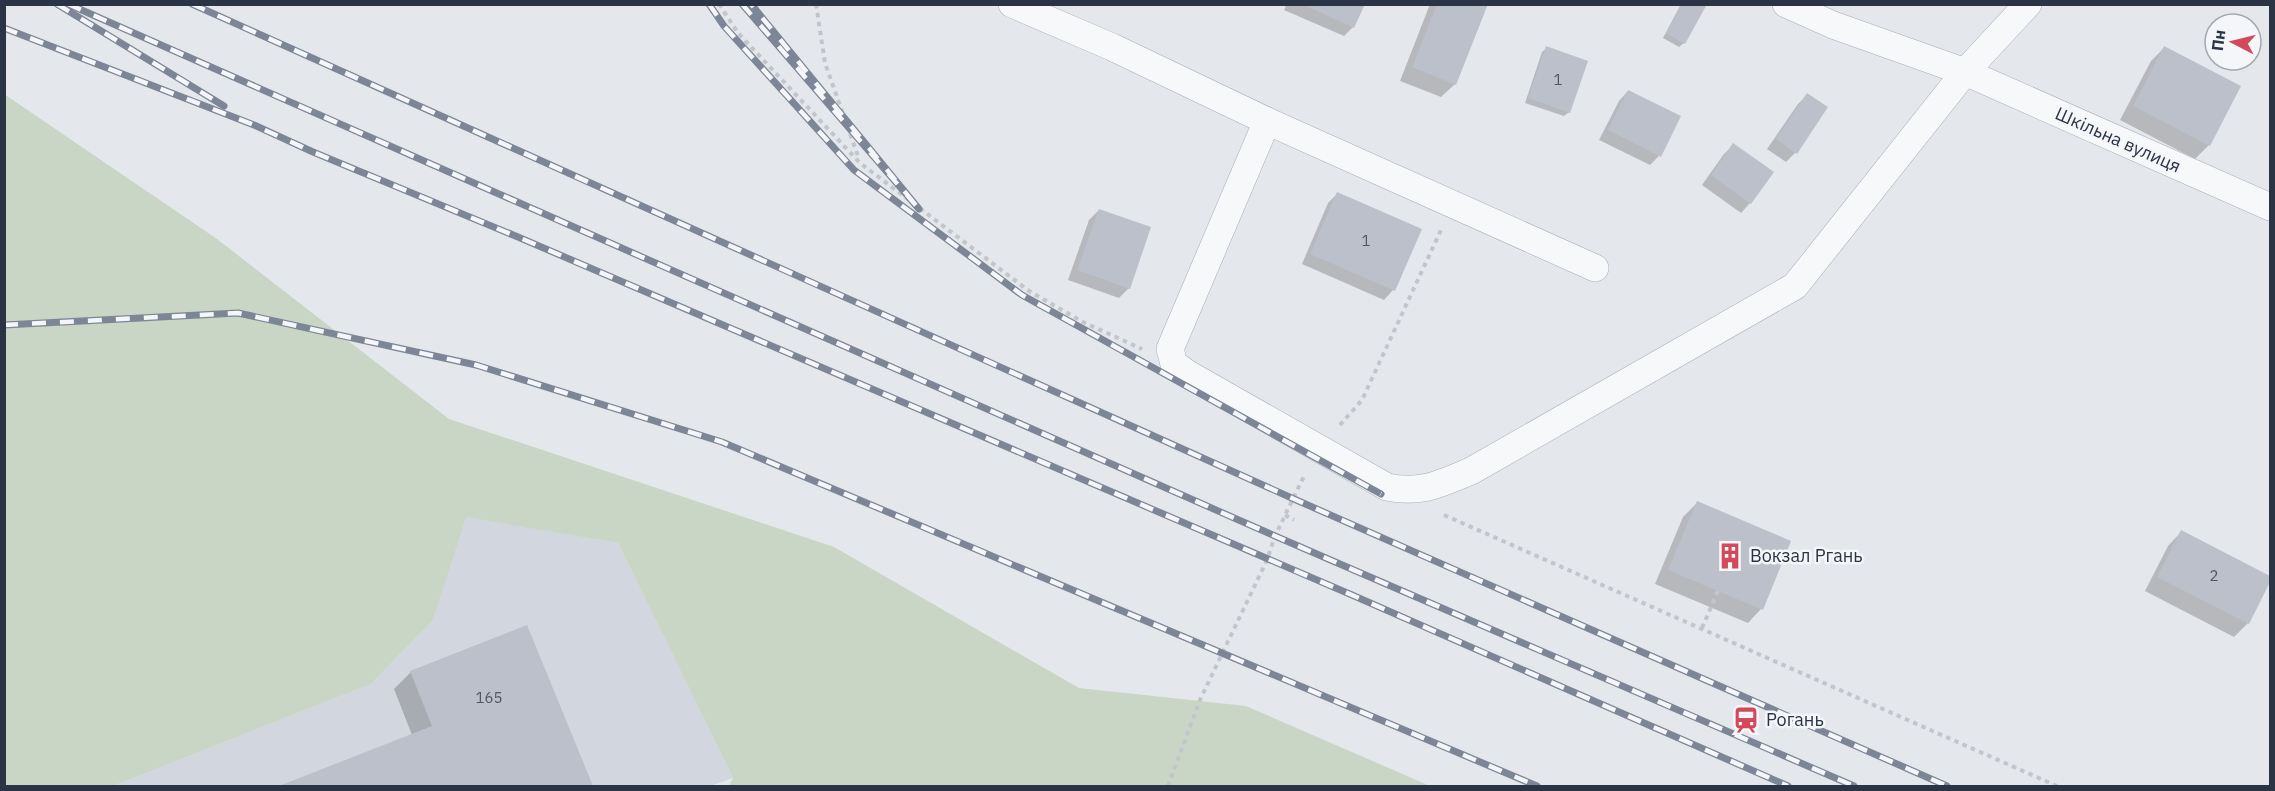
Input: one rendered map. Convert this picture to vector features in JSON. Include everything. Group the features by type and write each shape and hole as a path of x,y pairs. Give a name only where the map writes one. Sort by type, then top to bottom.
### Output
{"street":[{"path":"1012,4 1112,46 1267,121 1595,268"},
{"name":"Шкільна вулиця","path":"1786,4 1833,25 1965,72 2271,207"},
{"path":"1267,121 1170,349 1174,364 1387,487 1405,491 1432,488 1471,471 1795,286 1965,72 2028,4"}],"path":[{"path":"719,4 738,33 860,162 1029,291 1083,322 1174,364"},
{"path":"816,4 825,63 860,162"},
{"path":"1168,786 1200,700 1268,560 1285,515 1313,454 1362,400 1453,204"},
{"path":"1443,514 2057,786"},
{"path":"1285,515 1294,520"},
{"path":"1702,628 1718,591"}],"shaded area":[{"path":"465,516 618,543 733,778 710,786 113,786 371,684 433,620"}],"green space":[{"path":"4,94 217,239 449,419 834,547 1079,688 1246,706 1430,786 729,786 733,778 618,543 466,517 433,620 371,684 113,786 5,786"}],"building":[{"path":"1302,4 1365,4 1354,28"},
{"path":"1437,4 1488,4 1456,85 1412,67"},
{"path":"1682,4 1707,4 1685,44 1666,33"},
{"path":"1546,46 1588,61 1570,113 1528,98"},
{"path":"2164,46 2203,66 2203,72 2214,72 2241,86 2210,146 2133,106"},
{"path":"1628,90 1681,116 1661,157 1608,130"},
{"path":"1807,93 1828,107 1797,154 1776,139"},
{"path":"1733,143 1774,172 1751,204 1711,175"},
{"path":"1337,192 1422,229 1395,291 1310,254"},
{"path":"1099,209 1151,227 1130,289 1077,270"},
{"name":"Вокзал Ргань","path":"1697,501 1791,541 1763,610 1668,570"},
{"path":"2181,530 2270,576 2270,582 2249,624 2157,577"},
{"path":"527,625 593,786 279,786 432,726 410,671"}],"railway":[{"path":"57,4 224,106"},
{"path":"68,4 1275,536 1854,786"},
{"path":"192,4 1294,499 1947,786"},
{"path":"709,4 724,26 854,170 1022,295 1381,494"},
{"path":"742,4 919,209 751,4"},
{"path":"4,28 254,125 313,152 518,237 1352,595 1788,786"},
{"path":"4,325 238,313 476,365 722,442 1537,786"}],"place":[{"name":"Вокзал Ргань","path":"1730,556"},
{"name":"Рогань","path":"1746,720"}]}
